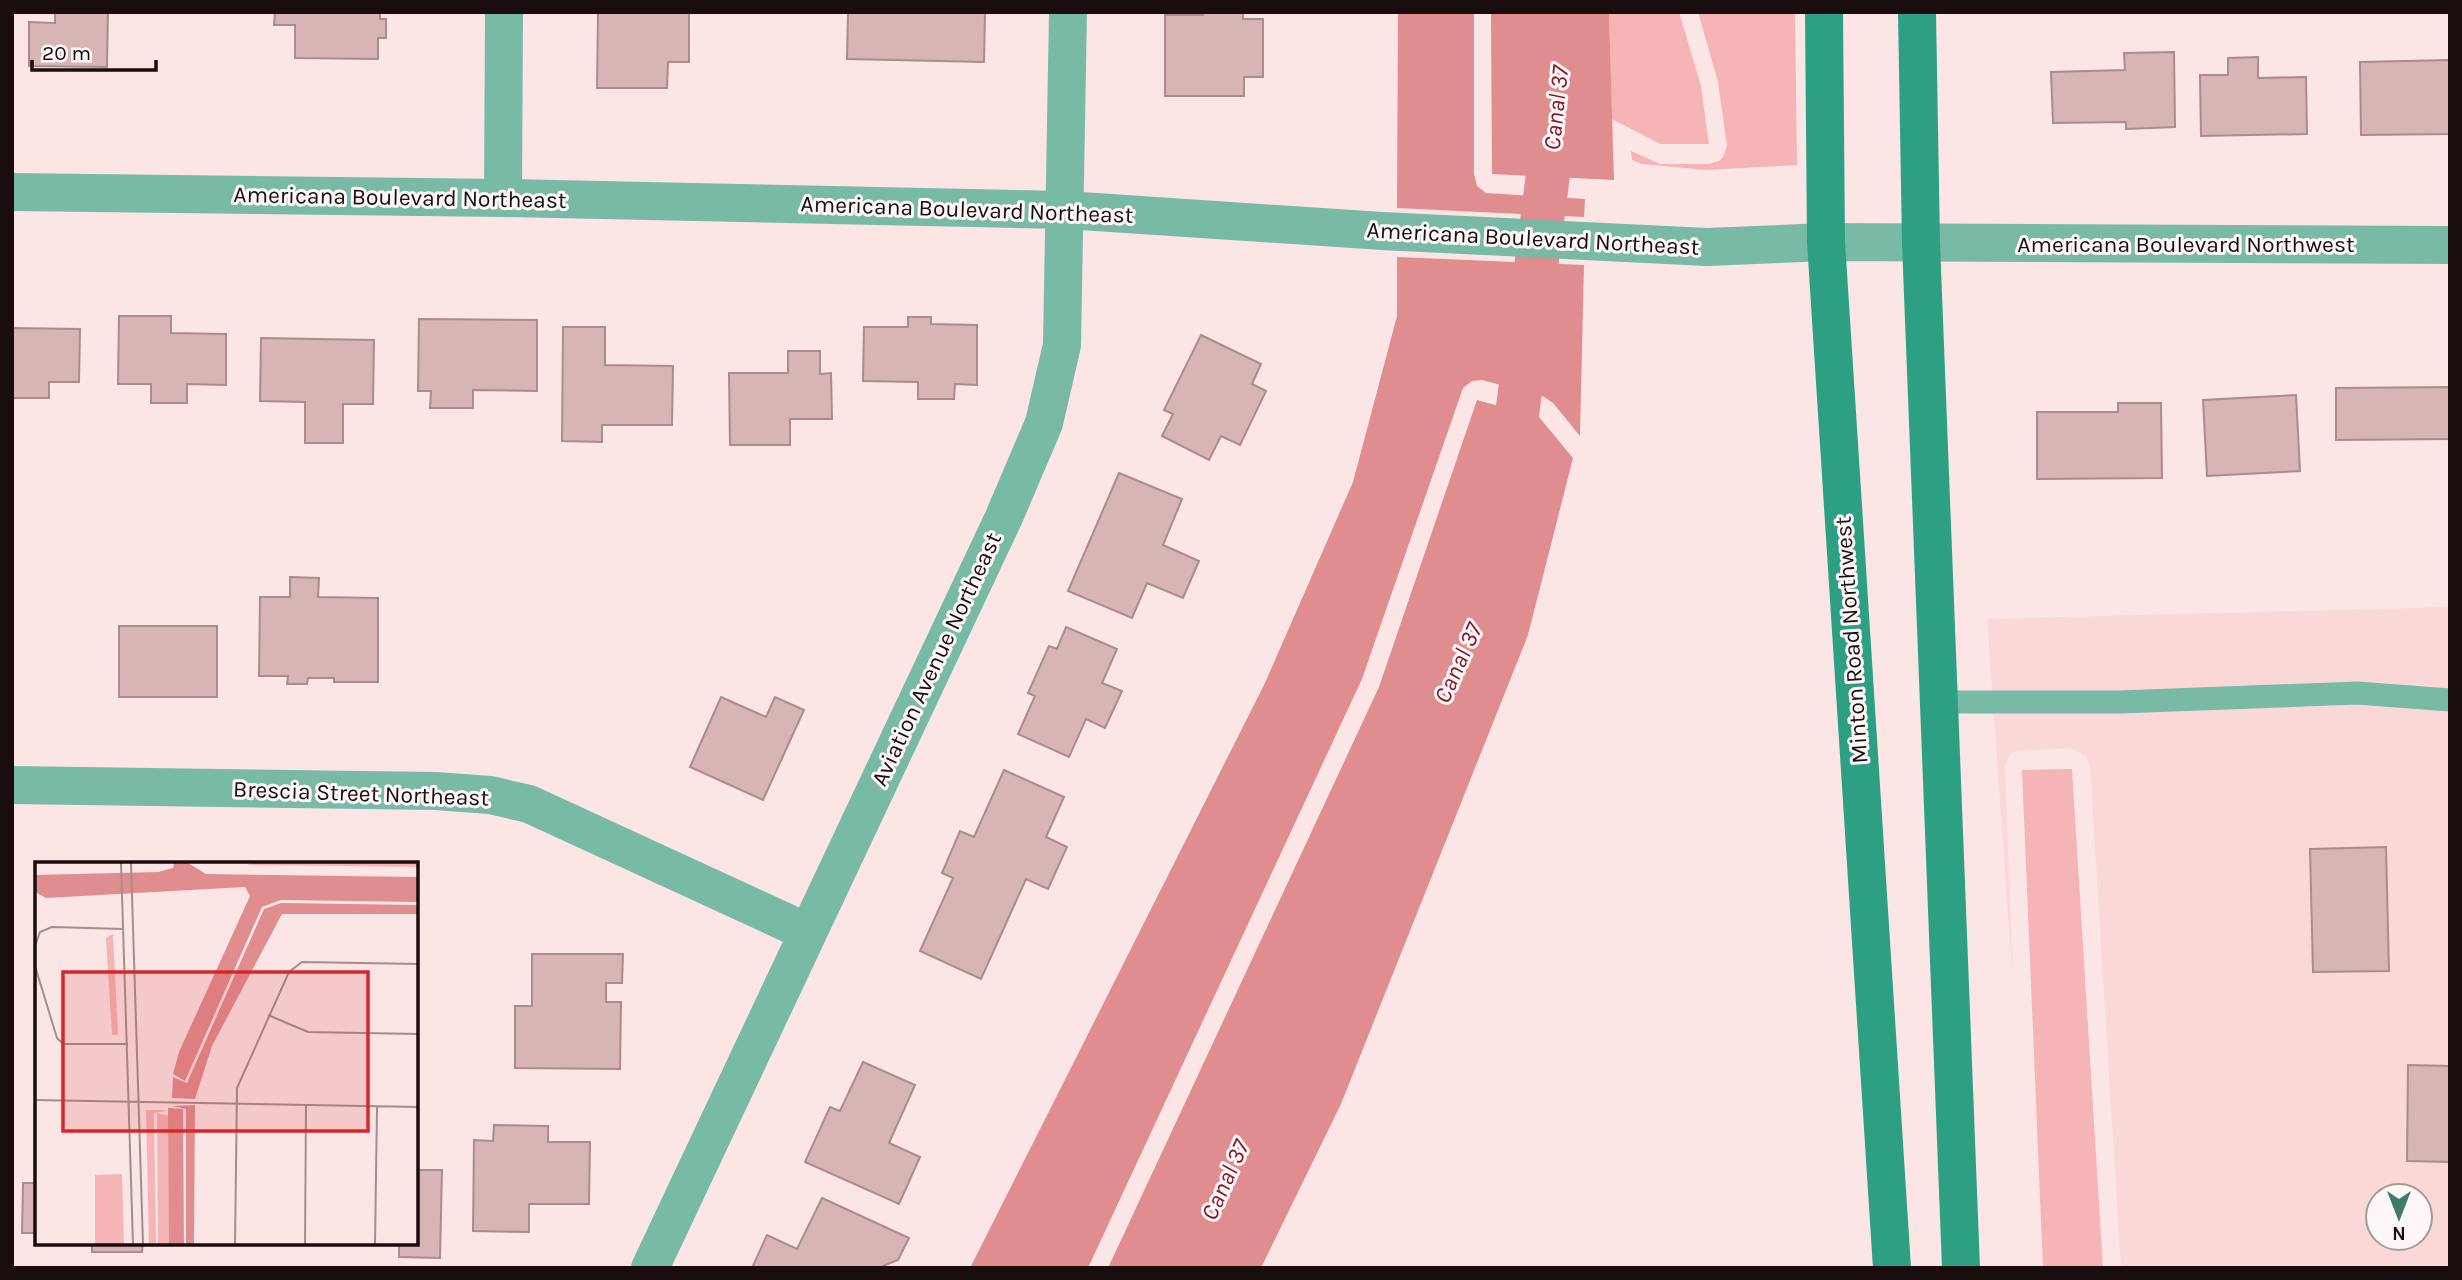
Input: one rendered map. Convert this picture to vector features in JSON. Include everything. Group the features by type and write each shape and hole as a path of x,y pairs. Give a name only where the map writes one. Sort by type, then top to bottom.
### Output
{"main road":[{"name":"Minton Road Northwest","path":"1824,12 1826,242 1892,1268"},
{"path":"1917,12 1921,243 1961,1268"}],"street":[{"path":"502,198 504,12"},
{"name":"Aviation Avenue Northeast","path":"650,1268 1004,517 1044,423 1062,345 1068,12"},
{"name":"Americana Boulevard Northeast","path":"12,192 1066,209 1382,232 1707,247 1826,242 1921,243"},
{"name":"Americana Boulevard Northwest","path":"1921,243 2450,245"},
{"name":"Brescia Street Northeast","path":"12,785 435,791 490,795 529,804 807,932"}],"lane":[{"path":"1939,702 2120,702 2357,693 2450,700"}],"shaded area":[{"path":"1609,12 1679,12 1701,86 1709,144 1660,144 1612,119"},
{"path":"1698,12 1795,12 1797,165 1705,170 1642,164 1632,160 1631,151 1660,164 1709,164 1723,157 1727,146 1718,82"},
{"path":"2450,607 2450,1268 2121,1268 2090,767 2086,756 2071,748 2016,751 2005,765 2013,984 1987,619"},
{"path":"2072,769 2103,1268 2043,1268 2022,770"}],"water":[{"path":"1398,12 1474,12 1474,174 1477,186 1486,193 1585,199 1584,217 1397,208"},
{"path":"1491,12 1609,12 1614,180 1492,174"},
{"path":"1397,257 1584,265 1580,436 1553,403 1544,397 1482,380 1472,381 1463,388 1362,679 1088,1268 970,1268 1265,683 1353,482 1397,316"},
{"path":"1477,400 1539,417 1573,458 1528,635 1341,1104 1261,1268 1108,1268 1379,687"}],"building":[{"path":"55,12 108,12 107,67 29,66 29,22 55,23"},
{"path":"275,12 380,12 380,19 386,19 386,38 378,38 378,59 295,58 295,25 274,25"},
{"path":"598,12 689,13 689,62 668,62 667,88 597,88"},
{"path":"848,12 985,13 984,62 847,59"},
{"path":"1203,12 1243,12 1243,19 1263,19 1263,77 1244,77 1244,96 1165,96 1165,15 1203,15"},
{"path":"2174,52 2175,127 2126,129 2126,122 2053,123 2051,72 2125,70 2124,53"},
{"path":"2258,57 2258,78 2306,77 2307,134 2201,136 2200,75 2228,75 2228,58"},
{"path":"2450,60 2450,134 2361,135 2360,62"},
{"path":"119,316 171,316 171,333 226,334 226,385 187,384 187,403 151,403 151,384 118,384"},
{"path":"908,317 931,317 931,324 977,325 977,385 955,384 954,399 918,399 918,382 863,381 864,327 908,327"},
{"path":"419,319 537,320 537,391 473,390 473,408 430,408 431,391 418,391"},
{"path":"563,327 605,327 605,365 673,366 672,425 602,425 602,442 562,441"},
{"path":"12,328 80,329 79,382 49,382 49,398 12,398"},
{"path":"1201,335 1261,364 1252,384 1266,391 1240,445 1221,436 1209,460 1162,436 1173,414 1164,410"},
{"path":"261,338 374,340 373,404 343,404 343,443 305,443 305,402 260,401"},
{"path":"788,351 820,351 820,374 831,373 832,419 790,419 790,445 730,445 729,373 788,373"},
{"path":"2450,387 2450,439 2336,440 2336,388"},
{"path":"2296,395 2300,471 2207,476 2203,400"},
{"path":"2118,403 2161,403 2162,478 2037,479 2037,412 2118,412"},
{"path":"1119,473 1182,499 1163,545 1199,561 1183,598 1147,583 1132,618 1068,591"},
{"path":"290,577 319,578 318,597 378,598 378,682 334,682 334,678 308,678 307,684 287,684 288,676 259,676 260,597 290,597"},
{"path":"119,626 217,626 217,697 119,697"},
{"path":"1066,627 1117,649 1102,683 1122,691 1105,728 1086,719 1069,757 1018,734 1035,696 1028,693 1049,646 1057,649"},
{"path":"721,697 766,717 775,697 804,710 763,800 690,767"},
{"path":"1004,770 1064,797 1046,837 1067,847 1048,889 1026,879 981,979 920,951 953,878 942,873 960,831 974,837"},
{"path":"2386,847 2389,971 2313,972 2310,849"},
{"path":"532,954 623,954 622,983 606,983 606,1002 621,1002 620,1069 515,1068 515,1006 532,1006"},
{"path":"863,1062 915,1085 889,1143 920,1157 899,1204 805,1162 830,1107 840,1111"},
{"path":"2408,1065 2450,1066 2450,1162 2407,1161"},
{"path":"494,1125 548,1126 548,1142 590,1142 589,1204 529,1204 529,1232 473,1231 474,1140 493,1141"},
{"path":"418,1170 442,1170 440,1258 399,1257 399,1245 418,1245"},
{"path":"23,1183 35,1183 35,1233 22,1233"},
{"path":"822,1198 909,1238 898,1260 878,1268 752,1268 767,1235 797,1249"},
{"path":"92,1245 143,1245 142,1252 92,1252"}],"waterway":[{"name":"Canal 37","path":"1510,469 1561,74 1561,12"}]}
